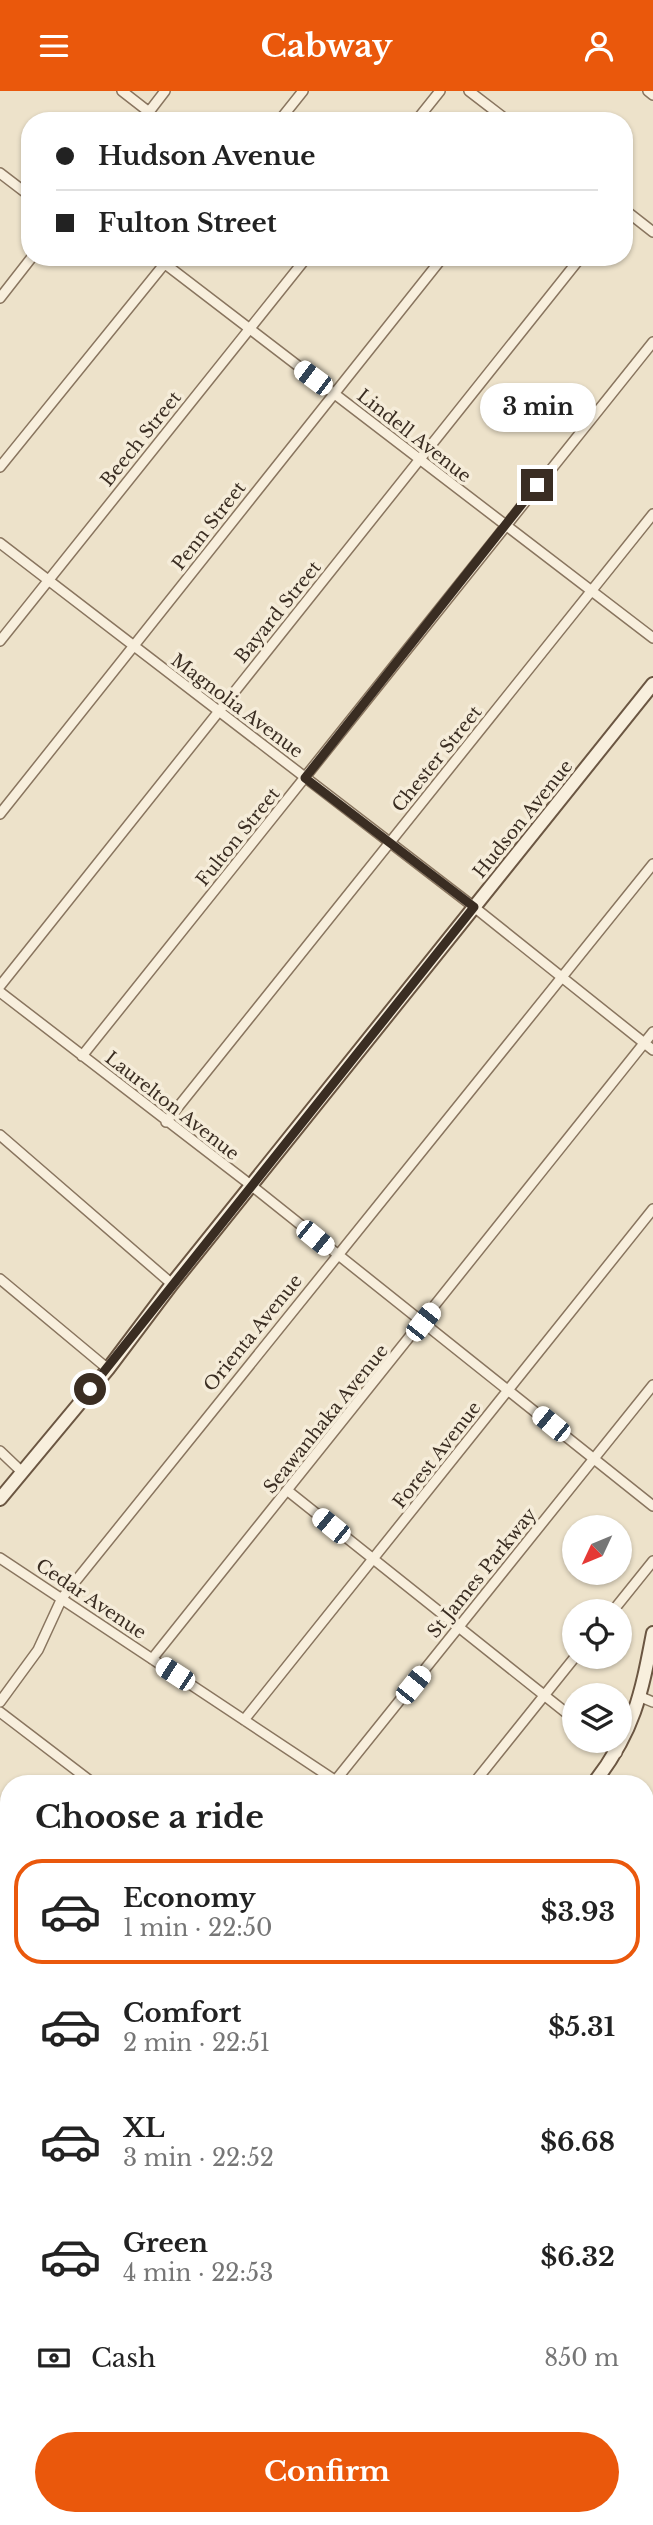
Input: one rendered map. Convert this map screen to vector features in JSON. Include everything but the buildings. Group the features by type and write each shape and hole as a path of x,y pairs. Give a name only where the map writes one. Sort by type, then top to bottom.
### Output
{"street":[{"path":"122,91 149,112 165,91"},
{"path":"286,112 303,91"},
{"path":"423,112 440,91"},
{"path":"469,91 496,112"},
{"path":"648,91 653,95"},
{"path":"0,173 21,189"},
{"path":"633,216 653,232"},
{"path":"0,298 25,266"},
{"path":"0,467 162,266"},
{"name":"Lindell Avenue","path":"174,266 249,330 653,638"},
{"name":"Beech Street","path":"0,641 300,266"},
{"name":"Penn Street","path":"0,814 436,266"},
{"name":"Bayard Street","path":"0,986 574,266"},
{"name":"Fulton Street","path":"82,1056 653,342"},
{"name":"Chester Street","path":"166,1122 653,515"},
{"name":"Magnolia Avenue","path":"0,543 474,907 653,1050"},
{"name":"Hudson Avenue","path":"0,1499 108,1369 172,1284 653,684"},
{"name":"Orienta Avenue","path":"0,1702 38,1650 62,1598 653,864"},
{"name":"Laurelton Avenue","path":"0,992 252,1187 653,1506"},
{"name":"Seawanhaka Avenue","path":"152,1659 653,1033"},
{"path":"0,1135 172,1284"},
{"name":"Forest Avenue","path":"244,1720 653,1209"},
{"path":"0,1279 108,1369"},
{"name":"St James Parkway","path":"343,1775 653,1385"},
{"path":"0,1451 22,1472"},
{"path":"288,1491 562,1709"},
{"name":"Cedar Avenue","path":"0,1558 326,1775"},
{"path":"622,1599 653,1561"},
{"path":"632,1726 647,1700 653,1633"},
{"path":"480,1775 566,1669"},
{"path":"0,1711 83,1775"},
{"path":"600,1775 617,1753"}],"route":[{"path":"90,1389 474,907 305,778 537,485"}]}
